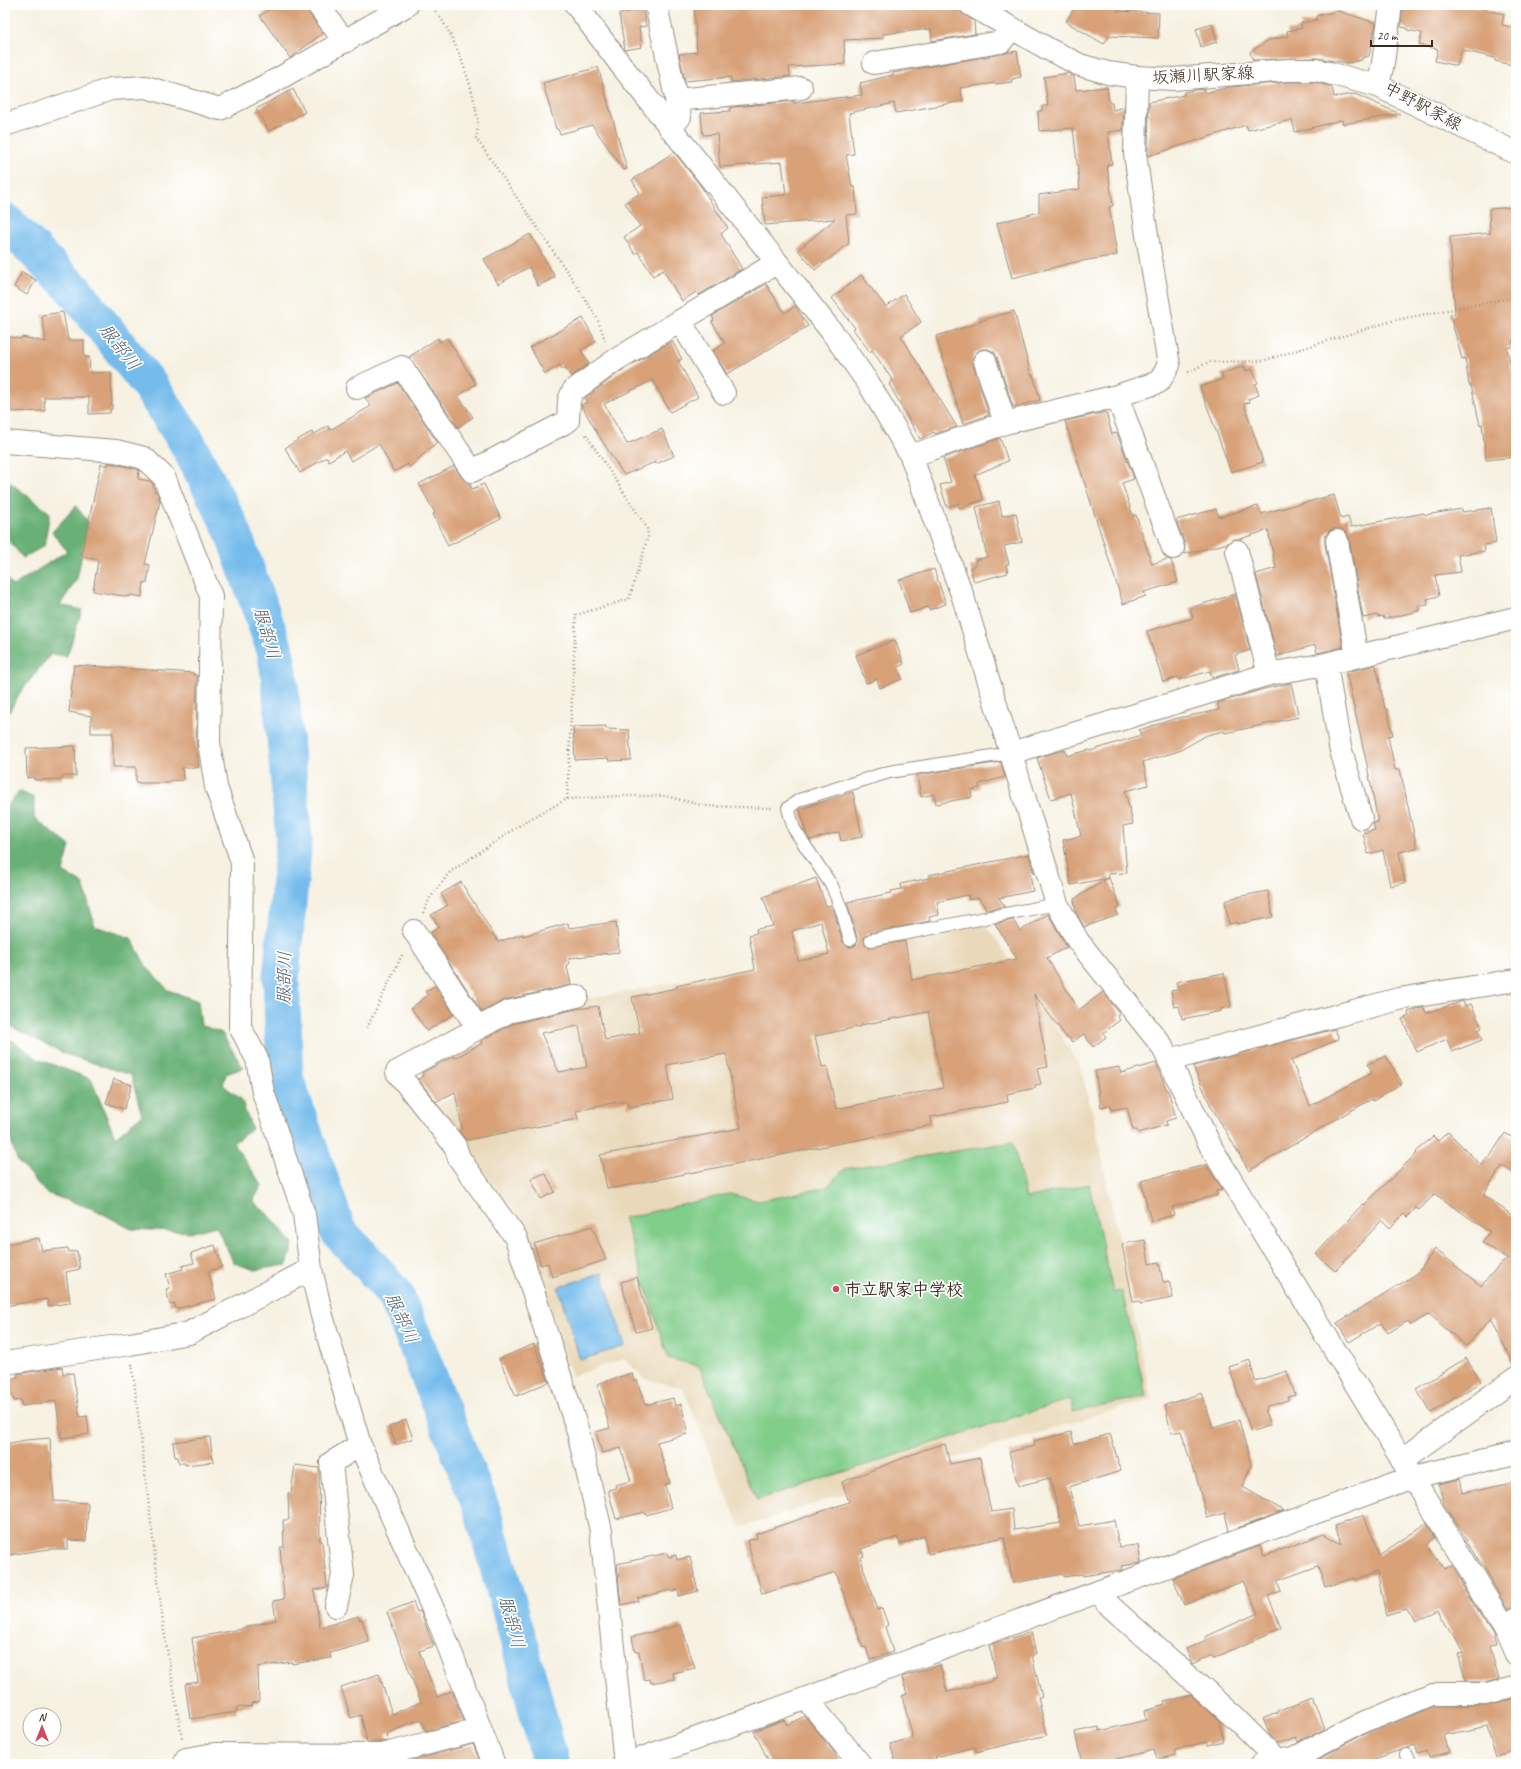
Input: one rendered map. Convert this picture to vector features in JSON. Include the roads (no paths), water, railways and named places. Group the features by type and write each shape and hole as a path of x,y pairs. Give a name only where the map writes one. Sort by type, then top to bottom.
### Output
{"street":[{"path":"318,5 345,42"},
{"path":"5,125 111,89 146,87 220,109 345,42 407,5"},
{"path":"576,5 670,128 832,332 869,384 910,456 963,597 1057,904 1078,941 1162,1046 1212,1149 1408,1468 1510,1622 1516,1654"},
{"path":"656,5 680,117 670,128"},
{"name":"坂瀬川駅家線","path":"971,5 1080,65 1108,73 1137,77 1172,79 1288,70 1316,70 1378,86"},
{"name":"中野駅家線","path":"1391,5 1383,63 1378,86 1516,153"},
{"path":"874,63 1001,42 1012,28"},
{"path":"910,456 1005,423 1117,396 1159,382 1169,365 1135,154 1137,77"},
{"path":"676,100 801,88"},
{"path":"357,388 402,367 472,471 568,421 569,400 572,391 614,361 776,263"},
{"path":"680,321 724,393"},
{"path":"985,361 1005,423"},
{"path":"1117,396 1173,548"},
{"path":"5,442 116,450 144,458 164,477 211,596 209,742 216,787 242,862 240,1027 257,1059 264,1092 304,1214 311,1269 322,1316 360,1445 440,1627 479,1730 494,1764"},
{"path":"1337,541 1357,657"},
{"path":"1237,551 1268,674"},
{"path":"1011,753 1268,674 1326,664 1516,618"},
{"path":"1326,664 1340,747 1361,818"},
{"path":"414,931 477,1028"},
{"path":"1169,1060 1399,999 1516,980"},
{"path":"577,996 508,1012 397,1072 455,1146 459,1158 516,1238 578,1432 601,1531 625,1764 1100,1592 1408,1468 1516,1452"},
{"path":"5,1363 130,1344 189,1333 311,1269"},
{"path":"1408,1468 1516,1378"},
{"path":"336,1606 343,1575 331,1463 360,1445"},
{"path":"1100,1592 1110,1606 1235,1718 1275,1763 1294,1758 1358,1725 1431,1694 1487,1694 1516,1686"},
{"path":"807,1699 860,1764"},
{"path":"186,1759 214,1754 382,1755 479,1730"}],"lane":[{"path":"850,940 842,911 832,886 794,829 788,808 799,800 889,772 1011,753"},
{"path":"871,940 1057,904"}],"water":[{"path":"602,1273 625,1346 580,1360 558,1287"}],"waterway":[{"name":"服部川","path":"5,221 75,291 148,383 185,439 231,527 275,650 279,673 294,839 281,977 285,1078 338,1231 370,1265 396,1296 482,1510 551,1764"},
{"path":"310,1236 338,1231"}],"place":[{"name":"市立駅家中学校","path":"836,1289"}]}
